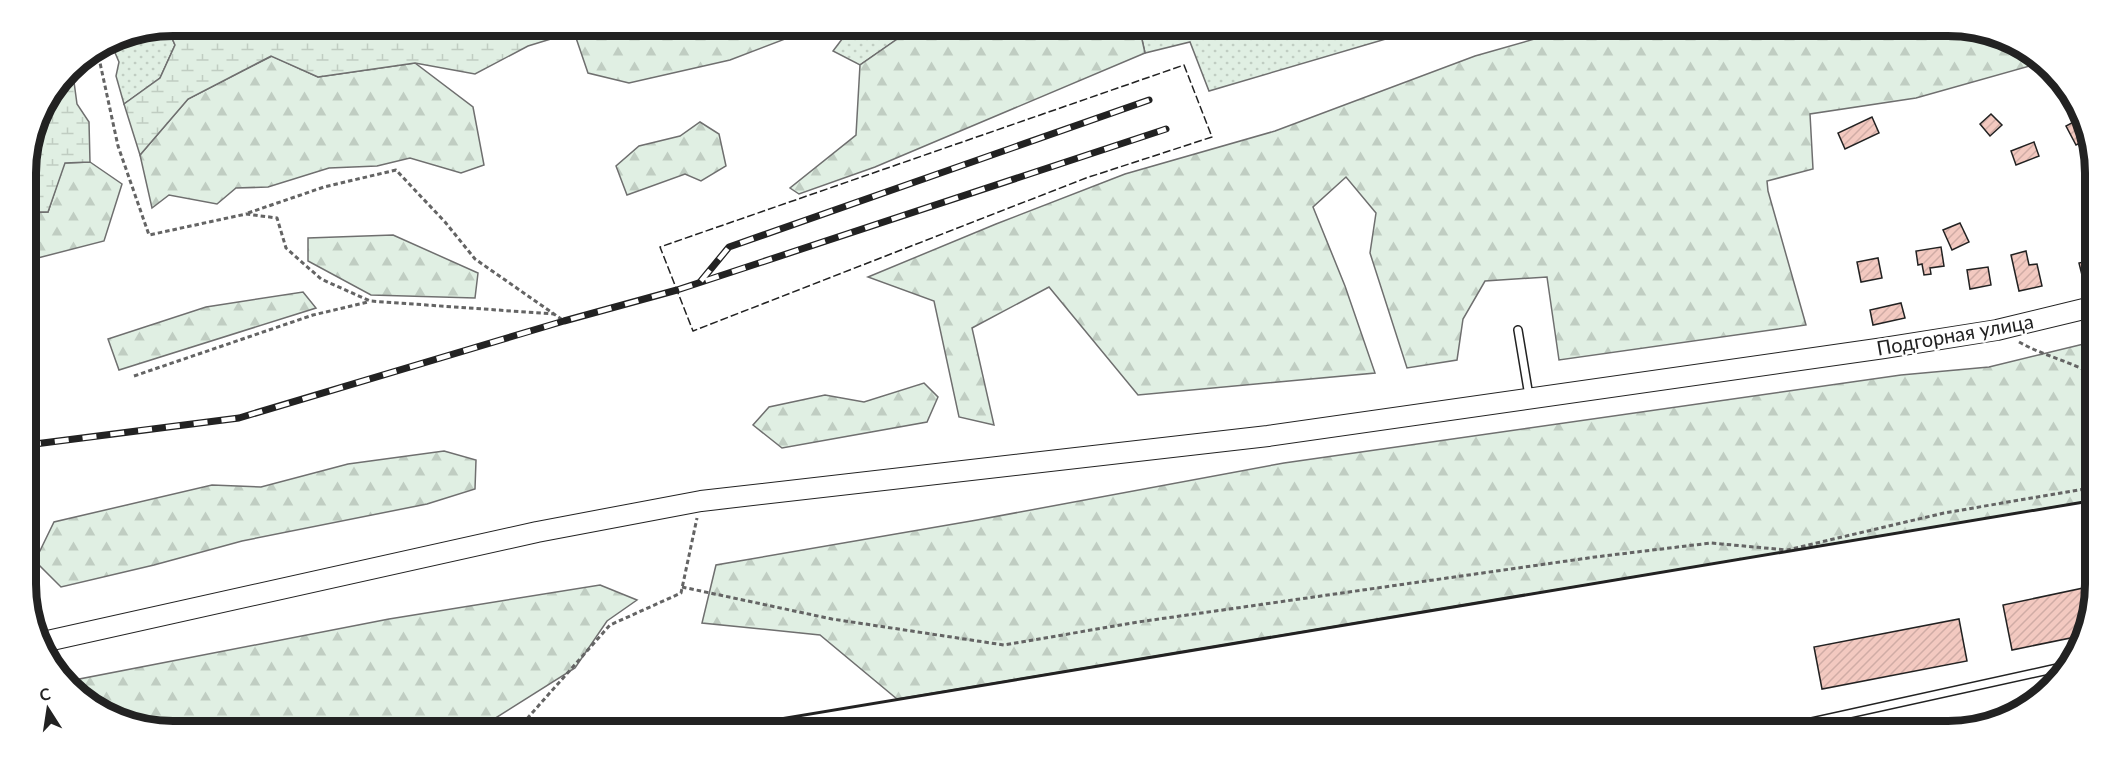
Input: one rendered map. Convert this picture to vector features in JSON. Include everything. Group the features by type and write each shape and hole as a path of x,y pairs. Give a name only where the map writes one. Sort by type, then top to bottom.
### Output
{"main road":[{"name":"Подгорная улица","path":"48,641 537,532 701,501 1244,439 1817,358 1997,330 2085,309"}],"lane":[{"path":"1518,330 1530,399"},
{"path":"1816,721 2055,668"}],"path":[{"path":"99,58 118,146 149,235 246,214 324,187 396,170 445,222 474,259 564,321"},
{"path":"246,214 277,218 286,248 321,279 370,301"},
{"path":"134,376 313,315 370,301 554,314"},
{"path":"1997,330 2035,351 2067,361 2085,370"},
{"path":"682,587 832,620 1004,645 1138,622 1619,554 1712,543 1787,550 1944,513 2085,489"},
{"path":"525,721 610,625 681,593 701,501"}],"green space":[{"path":"171,36 175,45 160,78 124,104 116,76 119,62 114,49 129,43"},
{"path":"171,36 561,36 528,46 475,74 415,63 318,77 271,56 188,99 140,155 124,104 160,78 175,45"},
{"path":"575,36 793,36 730,60 629,83 588,73"},
{"path":"844,36 902,36 860,65 833,51"},
{"path":"902,36 1141,36 1145,53 875,167 799,194 790,188 856,135 860,65"},
{"path":"1141,36 1396,36 1209,91 1190,42 1145,53"},
{"path":"1545,36 1948,36 1966,37 1992,43 2009,50 2032,65 1916,98 1810,114 1813,169 1767,181 1806,325 1559,360 1547,277 1485,281 1463,319 1457,360 1407,368 1370,253 1376,213 1346,177 1313,207 1345,286 1375,373 1138,395 1049,287 972,328 994,425 959,417 934,301 868,277 1125,174 1275,131 1475,56"},
{"path":"272,56 318,77 415,63 473,107 484,165 461,173 410,158 377,166 329,168 268,187 236,188 217,204 169,195 152,208 140,155 188,99"},
{"path":"74,79 77,104 89,122 90,162 65,163 48,212 36,212 36,164 39,146 43,129 54,104"},
{"path":"700,122 719,134 726,166 701,181 685,174 627,195 616,166 639,146 680,136"},
{"path":"90,162 122,184 104,241 36,258 36,213 48,212 64,163"},
{"path":"393,235 478,273 475,298 371,295 308,261 308,238"},
{"path":"303,292 316,308 119,370 108,339 206,307"},
{"path":"2085,344 2085,502 897,699 820,635 702,623 716,565 977,520 1284,463 1901,375 1989,367"},
{"path":"924,383 938,397 927,422 782,448 753,425 769,407 825,395 864,402"},
{"path":"444,451 476,460 475,489 427,504 242,541 61,587 36,562 54,522 212,485 261,487 348,464"},
{"path":"600,585 637,600 607,621 575,668 491,721 155,720 112,707 83,687 78,679 389,619"}],"building":[{"path":"1991,114 2002,125 1990,136 1980,124"},
{"path":"1872,117 1879,133 1845,149 1838,133"},
{"path":"2075,121 2081,142 2076,145 2066,126"},
{"path":"2034,142 2039,156 2016,165 2011,151"},
{"path":"1960,223 1969,242 1952,250 1943,230"},
{"path":"1941,247 1944,266 1930,268 1931,274 1924,275 1922,264 1918,265 1916,251"},
{"path":"2026,251 2029,265 2037,264 2042,286 2019,291 2011,255"},
{"path":"1878,258 1882,278 1861,282 1857,262"},
{"path":"2085,262 2085,283 2084,283 2079,263"},
{"path":"1988,267 1991,285 1970,289 1967,270"},
{"path":"1901,303 1905,318 1873,325 1870,310"},
{"path":"2085,588 2082,611 2074,637 2012,650 2003,605"},
{"path":"1959,619 1967,661 1822,689 1814,647"}],"railway":[{"path":"701,281 729,247 1149,100"},
{"path":"36,444 239,418 564,321 677,290 1166,129"}],"fence":[{"path":"1184,65 1212,137 1086,178 693,331 660,247 1184,65"}],"wall":[{"path":"768,721 2085,502"}]}
